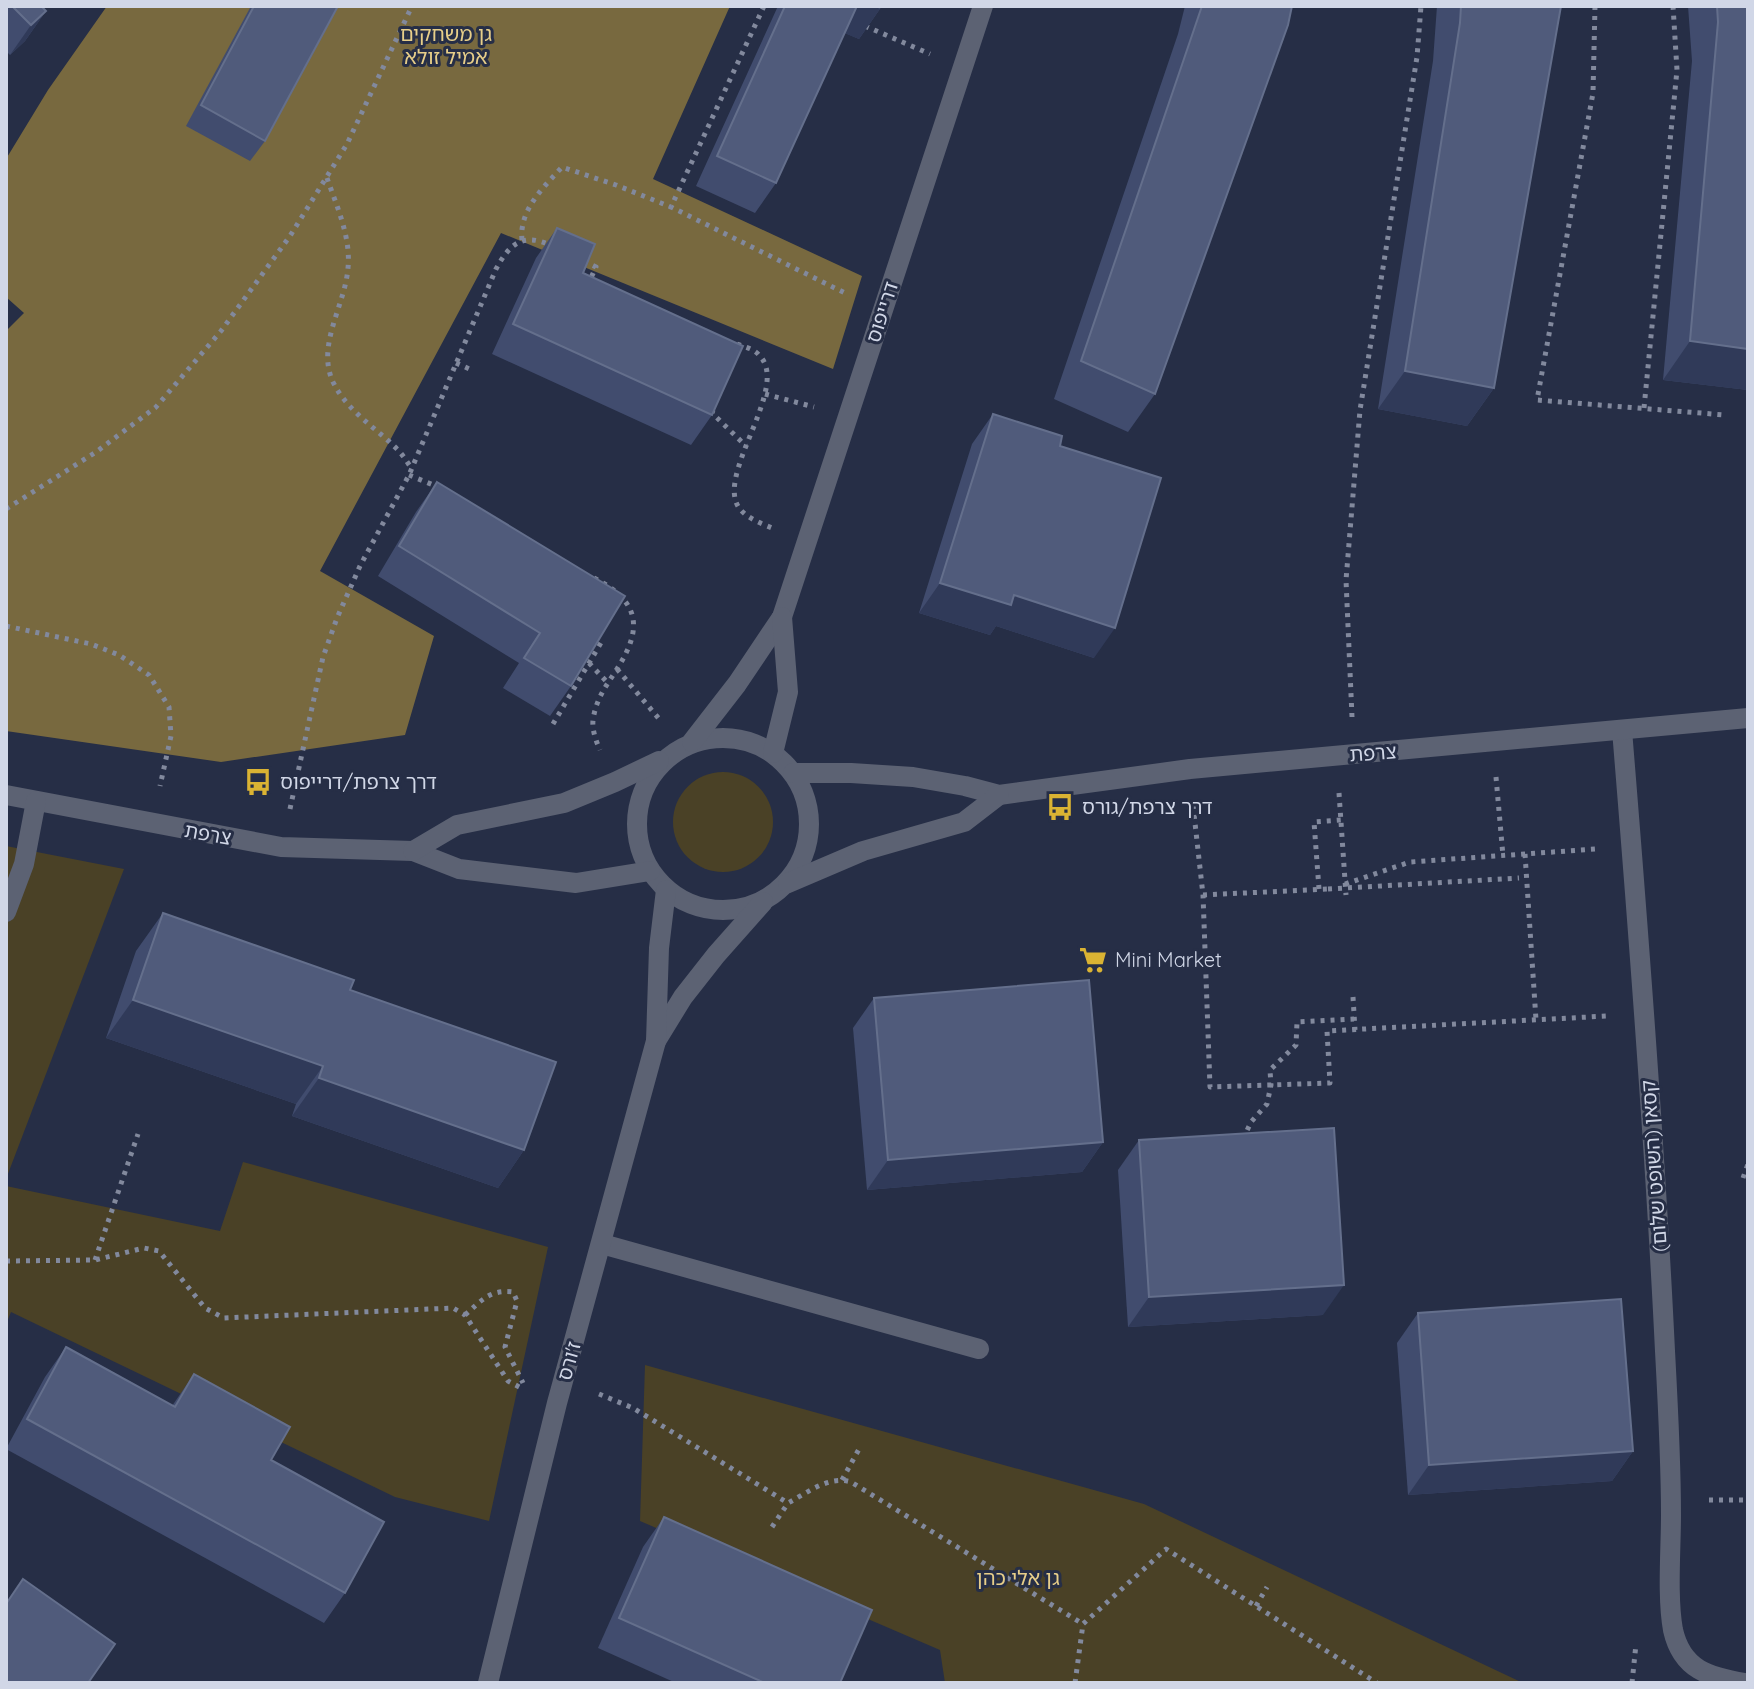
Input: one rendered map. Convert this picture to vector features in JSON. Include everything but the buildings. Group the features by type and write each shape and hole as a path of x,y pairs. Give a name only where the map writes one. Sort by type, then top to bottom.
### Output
{"street":[{"name":"דרייפוס","path":"692,742 737,684 782,617 983,6"},
{"name":"דרייפוס","path":"773,753 788,692 782,617"},
{"name":"צרפת","path":"793,773 913,777 999,795 1190,769 1748,718"},
{"name":"קסאן (השופט שלום)","path":"1622,730 1658,1205 1668,1402 1674,1630 1689,1663 1705,1673 1745,1683"},
{"path":"413,851 457,825 564,803 615,782 692,742 716,737 744,740 773,753 793,773 806,799 810,828 803,859 788,883 765,900 738,910 706,910 685,903 666,890 650,871 636,830 637,806 649,778 667,757"},
{"name":"צרפת","path":"6,795 281,847 413,851 459,869 576,883 650,871"},
{"name":"צרפת","path":"788,883 863,851 964,822 999,795"},
{"path":"6,912 24,864 36,801"},
{"name":"ז'ורס","path":"488,1683 562,1385 656,1041 659,948 666,890"},
{"name":"ז'ורס","path":"656,1041 683,997 765,900"},
{"path":"602,1244 979,1349"}],"path":[{"path":"6,509 96,452 156,407 221,331 290,236 347,144 412,6"},
{"path":"671,207 764,6"},
{"path":"1353,754 1346,580 1360,410 1417,57 1421,6"},
{"path":"1595,6 1593,93 1537,400 1725,415"},
{"path":"1644,408 1677,70 1673,6"},
{"path":"865,26 923,52"},
{"path":"728,85 739,91"},
{"path":"522,240 521,229 528,209 562,167 671,207 882,311"},
{"path":"326,177 347,237 349,269 327,351 327,368 346,404 399,451 411,472 446,490"},
{"path":"281,847 323,657 354,578 411,472 502,257 522,240 535,240 556,248"},
{"path":"582,260 596,267 587,287"},
{"path":"725,340 753,350 767,367 765,394 734,483 739,508 762,524"},
{"path":"456,363 474,371"},
{"path":"765,394 802,404"},
{"path":"713,408 712,413 746,446"},
{"path":"584,573 611,587 628,604 634,620 631,642 599,697 593,725 599,748"},
{"path":"6,626 91,644 119,655 149,675 169,707 171,736 152,824"},
{"path":"553,724 602,641 598,637"},
{"path":"589,663 607,682"},
{"path":"617,669 655,713"},
{"path":"1190,769 1203,895 1210,1087 1330,1083 1327,1031 1644,1014"},
{"path":"1319,889 1314,822 1341,820"},
{"path":"1501,824 1503,856"},
{"path":"1342,837 1346,895"},
{"path":"1345,884 1410,862 1631,846"},
{"path":"1525,854 1536,1020"},
{"path":"1203,895 1519,878"},
{"path":"1353,997 1355,1030"},
{"path":"1240,1150 1251,1122 1267,1104 1270,1070 1296,1045 1297,1022 1354,1019"},
{"path":"95,1260 138,1134"},
{"path":"1743,1178 1748,1164"},
{"path":"6,1261 95,1260 144,1248 159,1251 205,1308 224,1318 453,1308 465,1315 498,1365"},
{"path":"465,1315 487,1296 500,1290 513,1292 517,1301 505,1347 528,1391"},
{"path":"562,1385 602,1395 633,1408 788,1503"},
{"path":"842,1480 859,1449"},
{"path":"772,1527 788,1503 833,1480 851,1482 1083,1624"},
{"path":"1075,1683 1083,1624 1166,1549 1377,1683"},
{"path":"1256,1606 1267,1587"}],"green space":[{"name":"גן משחקים אמיל זולא","path":"107,6 730,6 653,179 862,276 833,369 501,233 320,571 434,636 405,735 221,762 6,731 6,331 24,313 6,297 6,159 48,90"},
{"path":"723,772 751,780 765,794 773,822 765,850 751,864 723,872 695,864 681,850 673,822 681,794 695,780"},
{"path":"6,846 124,869 6,1179"},
{"path":"243,1162 548,1247 489,1521 395,1497 11,1312 6,1324 6,1186 220,1231"},
{"name":"גן אלי כהן","path":"645,1365 1144,1504 1523,1683 945,1683 940,1650 640,1521"}],"place":[{"name":"דרך צרפת/דרייפוס","path":"258,782"},
{"name":"דרך צרפת/גורס","path":"1060,807"},
{"name":"Mini Market","path":"1093,960"}]}
